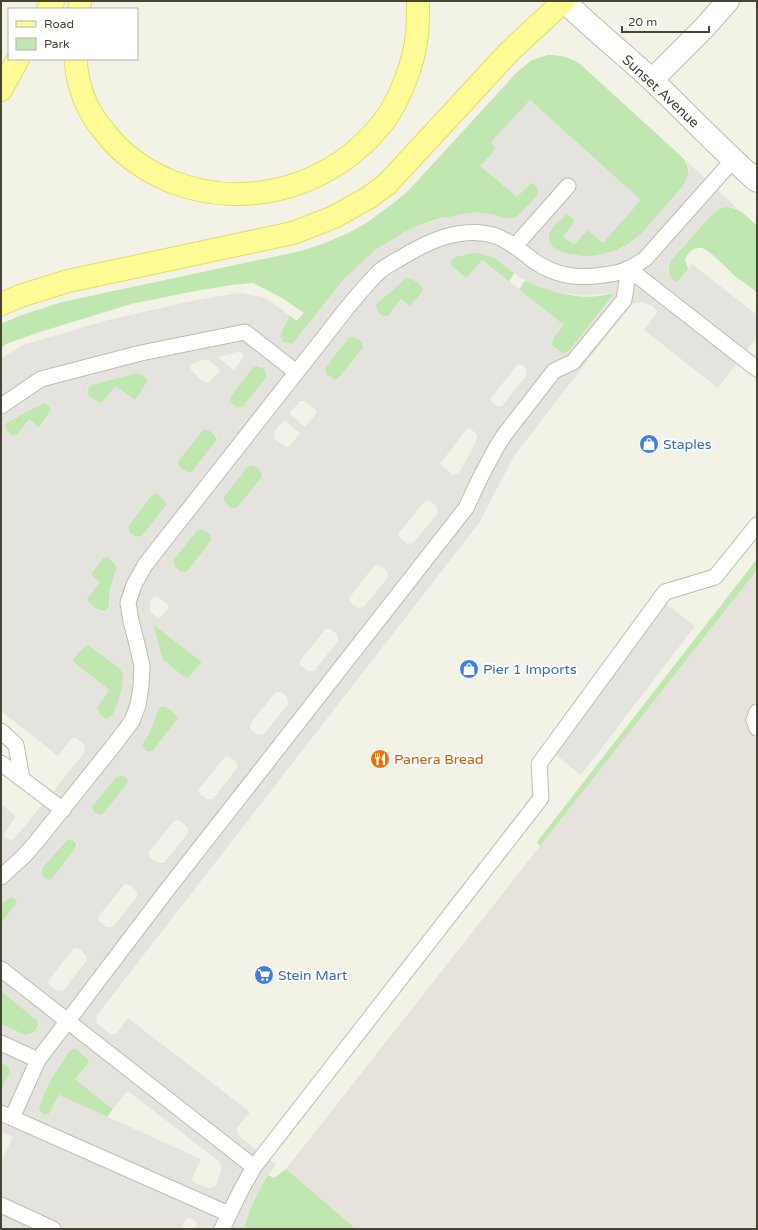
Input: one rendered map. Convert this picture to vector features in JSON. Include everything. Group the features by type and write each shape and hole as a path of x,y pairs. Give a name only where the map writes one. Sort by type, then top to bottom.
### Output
{"main road":[{"path":"76,60 81,89 93,117 112,142 135,162 156,175 183,186 207,192 236,195 270,192 314,178 332,168 349,156 368,139 384,120 397,100 413,60 417,35 418,1"},
{"path":"1,304 20,296 68,281 293,233 334,217 368,198 387,184 510,51 564,1"},
{"path":"1,90 17,60"}],"street":[{"name":"Sunset Avenue","path":"564,1 591,27 652,80 733,160 757,180"},
{"path":"652,80 704,28 728,1"}],"lane":[{"path":"1,877 24,856 63,810 132,720 138,705 142,666 138,644 130,621 128,603 134,585 145,565 346,308 382,269 409,252 441,238 459,233 480,232 497,236 515,246 543,266 555,272 568,276 616,274 629,269 645,259 733,160"},
{"path":"515,246 568,186"},
{"path":"629,269 757,369"},
{"path":"229,1214 6,1115 38,1060 167,890 466,508 481,476 505,434 554,371 573,362 624,300 629,269"},
{"path":"1,406 41,380 141,353 245,332 296,372"},
{"path":"222,1229 254,1167 541,798 539,764 665,592 715,577 757,525"},
{"path":"757,712 754,720 757,728"},
{"path":"1,731 16,745 22,779"},
{"path":"1,763 63,810"},
{"path":"1,969 254,1167"},
{"path":"1,1043 38,1060"},
{"path":"1,1205 53,1229"}],"shaded area":[{"path":"530,100 641,200 603,243 587,230 574,245 563,237 575,221 571,215 567,214 551,229 548,239 553,248 565,253 583,256 592,256 622,248 641,234 687,180 689,169 683,158 739,210 725,207 713,213 670,262 668,269 671,278 673,281 678,282 692,264 757,315 757,337 718,388 644,330 657,311 652,306 642,302 635,303 630,306 514,456 479,523 97,1015 96,1022 111,1035 117,1033 128,1018 250,1112 237,1128 237,1133 276,1165 268,1175 255,1197 244,1229 195,1229 197,1223 190,1218 185,1221 181,1229 1,1229 1,1158 3,1158 13,1137 1,1132 1,1091 10,1069 9,1066 1,1062 1,1024 25,1035 34,1033 39,1025 38,1021 1,991 1,924 17,900 15,897 12,897 1,904 1,804 16,816 4,834 4,837 10,840 14,839 84,753 85,747 76,738 71,739 58,756 1,711 1,358 26,344 108,320 192,301 238,293 262,297 289,315 280,336 283,342 291,344 345,278 376,249 403,233 419,225 460,214 477,212 509,219 518,216 537,196 539,193 538,189 535,184 531,183 517,197 480,166 493,153 495,148 491,142","holes":["479,253 493,257 519,277 534,285 555,292 583,296 611,293 613,295 568,352 563,354 552,345 552,343 553,338 564,325 482,260 468,277 465,277 451,266 451,260 454,257","406,278 412,279 420,285 423,289 422,292 410,306 401,299 388,316 382,316 377,311 376,304","349,337 356,337 364,346 338,379 333,379 326,374 325,368","242,352 244,356 234,370 217,357","207,359 220,370 209,383 202,381 191,370 191,365","517,365 522,365 526,369 527,375 502,406 497,406 492,402 491,398","261,366 267,373 267,377 243,407 237,408 231,403 230,397 253,367","137,373 141,374 148,381 135,400 116,386 102,402 98,402 87,393 87,388 90,385","300,401 305,401 316,410 316,414 305,427 289,414","42,403 47,404 50,407 51,410 40,428 30,420 17,435 11,435 7,431 5,426 6,423","284,420 300,433 289,447 275,439 274,436 275,431","469,428 477,434 477,439 459,474 453,475 440,464","203,430 208,430 217,437 216,441 192,472 187,472 179,467 178,461","248,466 255,466 261,471 262,477 237,508 231,508 224,502 224,496","155,493 158,494 164,499 166,506 142,536 136,537 129,532 128,526 152,495","427,500 436,506 438,513 413,543 408,544 400,538 399,533 424,502","197,530 204,530 211,535 211,541 187,572 181,572 174,566 173,560","108,557 117,566 109,593 109,607 105,611 101,612 88,602 87,599 100,582 91,574 103,558","377,565 386,570 388,577 364,607 358,608 349,600 350,597 374,566","155,597 158,597 168,606 168,609 159,619 150,612 150,602 151,599","153,624 202,662 189,677 184,677 162,659","330,629 337,634 338,641 314,671 308,671 301,666 300,661 325,630","88,645 91,647 120,669 123,674 122,688 117,705 112,716 106,719 99,714 97,708 109,690 72,661 85,646","281,692 287,697 288,704 264,734 258,735 251,730 250,724 275,693","160,707 168,707 177,715 178,718 153,751 146,751 142,745 150,731","226,756 230,757 236,762 237,768 213,799 207,799 198,791 199,789","123,776 127,778 127,784 104,813 101,815 95,814 92,809 93,805 116,777","174,821 180,821 186,826 188,833 164,863 158,863 150,858 149,852","73,839 77,846 52,879 47,880 41,874 42,868 66,841","124,885 129,885 136,890 137,896 113,927 107,927 98,919 99,916","73,949 79,949 85,954 87,960 63,991 57,991 48,983 49,980","74,1048 89,1060 88,1064 75,1079 113,1109 127,1092 129,1092 220,1162 222,1168 216,1185 209,1188 193,1182 192,1179 201,1159 59,1095 49,1114 44,1115 39,1110 39,1106 52,1078 69,1052"]},
{"path":"757,570 757,1229 356,1229 286,1169"},
{"path":"660,599 695,626 581,775 549,749"}],"green space":[{"path":"548,55 564,57 579,63 683,158 687,165 688,175 683,186 638,237 621,248 599,255 579,256 559,251 552,246 549,240 550,233 555,224 567,214 575,221 563,237 584,233 587,230 590,231 564,132 530,100 492,142 495,148 493,153 480,166 535,184 538,189 537,196 518,216 509,219 491,214 441,218 419,225 403,233 345,278 291,344 283,342 280,336 281,333 289,315 296,321 304,313 282,298 253,283 195,291 131,304 40,332 6,344 1,348 1,324 19,316 62,302 301,251 325,243 365,224 408,191 517,72 532,60"},
{"path":"725,207 730,207 739,211 757,226 757,293 735,276 719,260 702,248 696,248 688,254 685,259 688,269 678,282 674,281 670,276 669,266 672,259 713,213"},
{"path":"472,253 485,254 495,258 504,265 514,273 509,282 482,260 468,277 465,277 451,266 451,260 454,257"},
{"path":"406,278 414,280 418,283 423,289 422,292 410,307 401,299 388,316 382,316 377,311 376,304"},
{"path":"525,280 545,289 567,295 590,297 612,293 613,295 568,352 563,354 552,345 552,342 563,325 519,290"},
{"path":"349,337 359,339 363,345 363,348 338,379 333,379 326,374 325,368"},
{"path":"256,366 264,369 267,377 243,407 237,408 231,402 230,397 253,367"},
{"path":"137,373 147,378 148,381 135,400 100,402 93,400 88,394 88,388 90,385"},
{"path":"43,403 48,405 51,410 39,428 29,420 17,435 11,435 7,431 5,426 6,423"},
{"path":"205,429 213,433 216,437 216,441 192,472 187,472 179,466 178,461"},
{"path":"251,465 259,469 262,477 237,508 231,508 224,502 224,496 248,466"},
{"path":"155,493 163,498 166,506 142,536 136,537 129,532 128,526"},
{"path":"201,529 209,533 211,536 211,541 187,572 181,572 174,566 173,560 197,530"},
{"path":"108,557 117,566 109,593 109,607 103,611 92,606 87,599 91,574 103,558"},
{"path":"757,559 757,570 540,846 537,842"},
{"path":"153,624 202,662 189,677 184,677 162,659"},
{"path":"88,645 115,664 123,674 123,687 119,700 112,716 106,719 99,714 97,708 109,690 72,661 85,646"},
{"path":"164,706 176,714 178,718 153,751 146,751 142,745 149,733 158,710 160,707"},
{"path":"119,776 127,778 127,784 104,813 101,815 95,814 92,808 93,805 116,777"},
{"path":"69,839 75,842 75,849 52,879 45,879 42,874 42,868"},
{"path":"12,897 16,899 17,903 1,924 1,904"},
{"path":"1,991 38,1021 38,1027 33,1033 25,1035 1,1024"},
{"path":"74,1048 89,1060 88,1064 75,1079 113,1109 107,1117 59,1095 49,1114 44,1115 39,1110 43,1096 53,1076 64,1058"},
{"path":"1,1062 10,1068 10,1072 1,1091"},
{"path":"286,1169 356,1229 244,1229 254,1201 268,1175 274,1178"}],"place":[{"name":"Staples","path":"649,444"},
{"name":"Pier 1 Imports","path":"469,669"},
{"name":"Panera Bread","path":"380,759"},
{"name":"Stein Mart","path":"264,975"}]}
